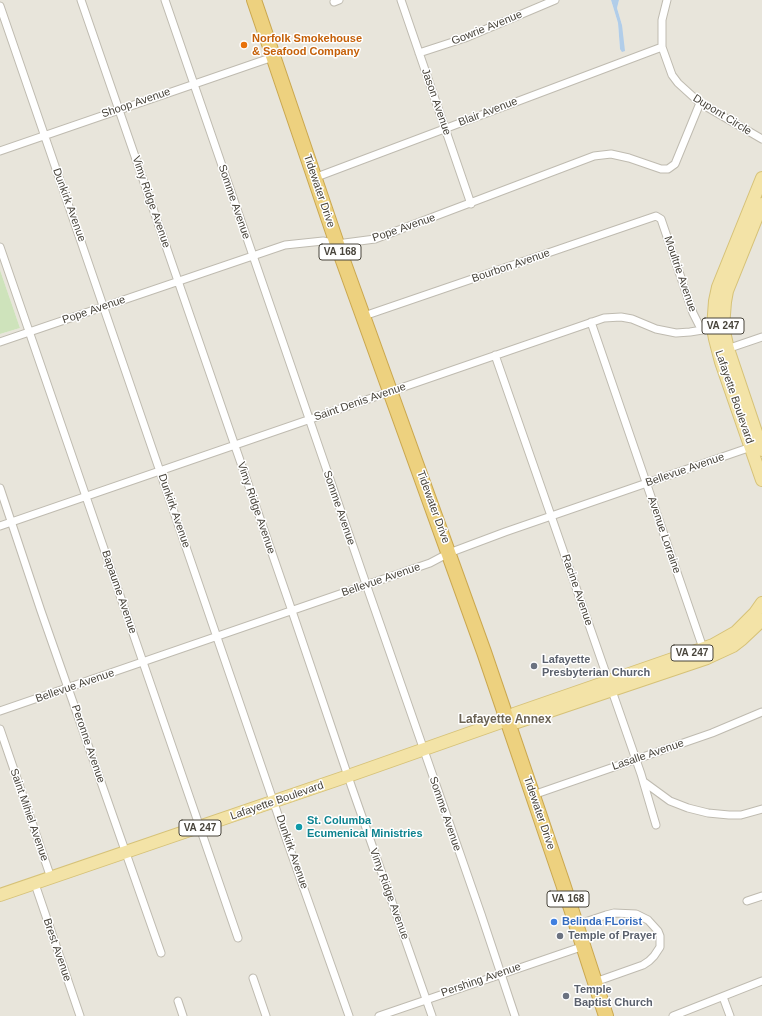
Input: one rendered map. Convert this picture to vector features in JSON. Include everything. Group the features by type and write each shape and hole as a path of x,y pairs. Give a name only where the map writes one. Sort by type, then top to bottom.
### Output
{"highway":[{"name":"Tidewater Drive","path":"254,0 337,244 450,553 584,946 594,982 606,1016"}],"main road":[{"name":"Lafayette Boulevard","path":"762,178 718,287 715,301 713,328 723,351 758,447 762,480"},
{"name":"Lafayette Boulevard","path":"713,328 725,302 727,291 762,204"},
{"name":"Lafayette Boulevard","path":"705,654 736,632 746,623 762,603"},
{"name":"Lafayette Boulevard","path":"0,895 200,828 507,720 517,722 610,686 733,646 762,620"}],"street":[{"name":"Vimy Ridge Avenue","path":"81,0 432,1016"},
{"name":"Somme Avenue","path":"165,0 515,1016"},
{"name":"Jason Avenue","path":"401,0 471,204"},
{"name":"Gowrie Avenue","path":"419,53 465,38 555,0"},
{"name":"Dupont Circle","path":"667,0 662,20 662,47 672,74 678,83 700,103 762,139"},
{"name":"Dunkirk Avenue","path":"0,6 349,1016"},
{"name":"Blair Avenue","path":"314,178 662,47"},
{"name":"Shoop Avenue","path":"0,151 273,56"},
{"name":"Pope Avenue","path":"0,342 285,245 323,241 337,244 375,239 471,204 594,156 611,154 668,170 675,164 700,103"},
{"name":"Moultrie Avenue","path":"659,216 661,218 693,313 699,325 713,328"},
{"name":"Bourbon Avenue","path":"364,316 659,216"},
{"name":"Bapaume Avenue","path":"0,247 238,938"},
{"name":"Saint Denis Avenue","path":"0,526 604,318 622,317 632,319 665,332 690,332 713,328"},
{"name":"Avenue Lorraine","path":"591,322 705,654"},
{"path":"723,351 762,337"},
{"name":"Racine Avenue","path":"495,355 644,782 656,825"},
{"name":"Bellevue Avenue","path":"0,711 430,563 450,553 551,516 646,483 758,447"},
{"name":"Peronne Avenue","path":"0,488 161,953"},
{"name":"Lasalle Avenue","path":"533,795 731,726 762,712"},
{"name":"Saint Mihiel Avenue","path":"0,729 51,878"},
{"path":"644,782 670,800 688,808 708,813 729,815 762,809"},
{"name":"Brest Avenue","path":"35,884 50,932 80,1016"},
{"path":"747,901 762,896"},
{"path":"576,925 614,913 636,914 648,920 658,931 660,936 660,947 658,952 649,961 643,965 594,982"},
{"name":"Pershing Avenue","path":"379,1016 584,946"},
{"path":"253,978 266,1016"},
{"path":"673,1016 762,981"},
{"path":"723,997 730,1016"},
{"path":"178,1001 183,1016"}],"shaded area":[{"path":"0,0 611,0 618,23 620,49 622,25 617,8 619,0 762,0 762,1016 0,1016 0,334 20,328 0,270"}],"green space":[{"path":"0,270 20,328 0,334"}],"water":[{"path":"611,0 619,0 617,8 622,25 625,51 622,52 620,49 618,23"}],"place":[{"name":"Norfolk Smokehouse & Seafood Company","path":"244,45"},
{"name":"Lafayette Presbyterian Church","path":"534,666"},
{"name":"St. Columba Ecumenical Ministries","path":"299,827"},
{"name":"Belinda FLorist","path":"554,922"},
{"name":"Temple of Prayer","path":"560,936"},
{"name":"Temple Baptist Church","path":"566,996"}],"district":[{"name":"Lafayette Annex","path":"505,720"}]}
